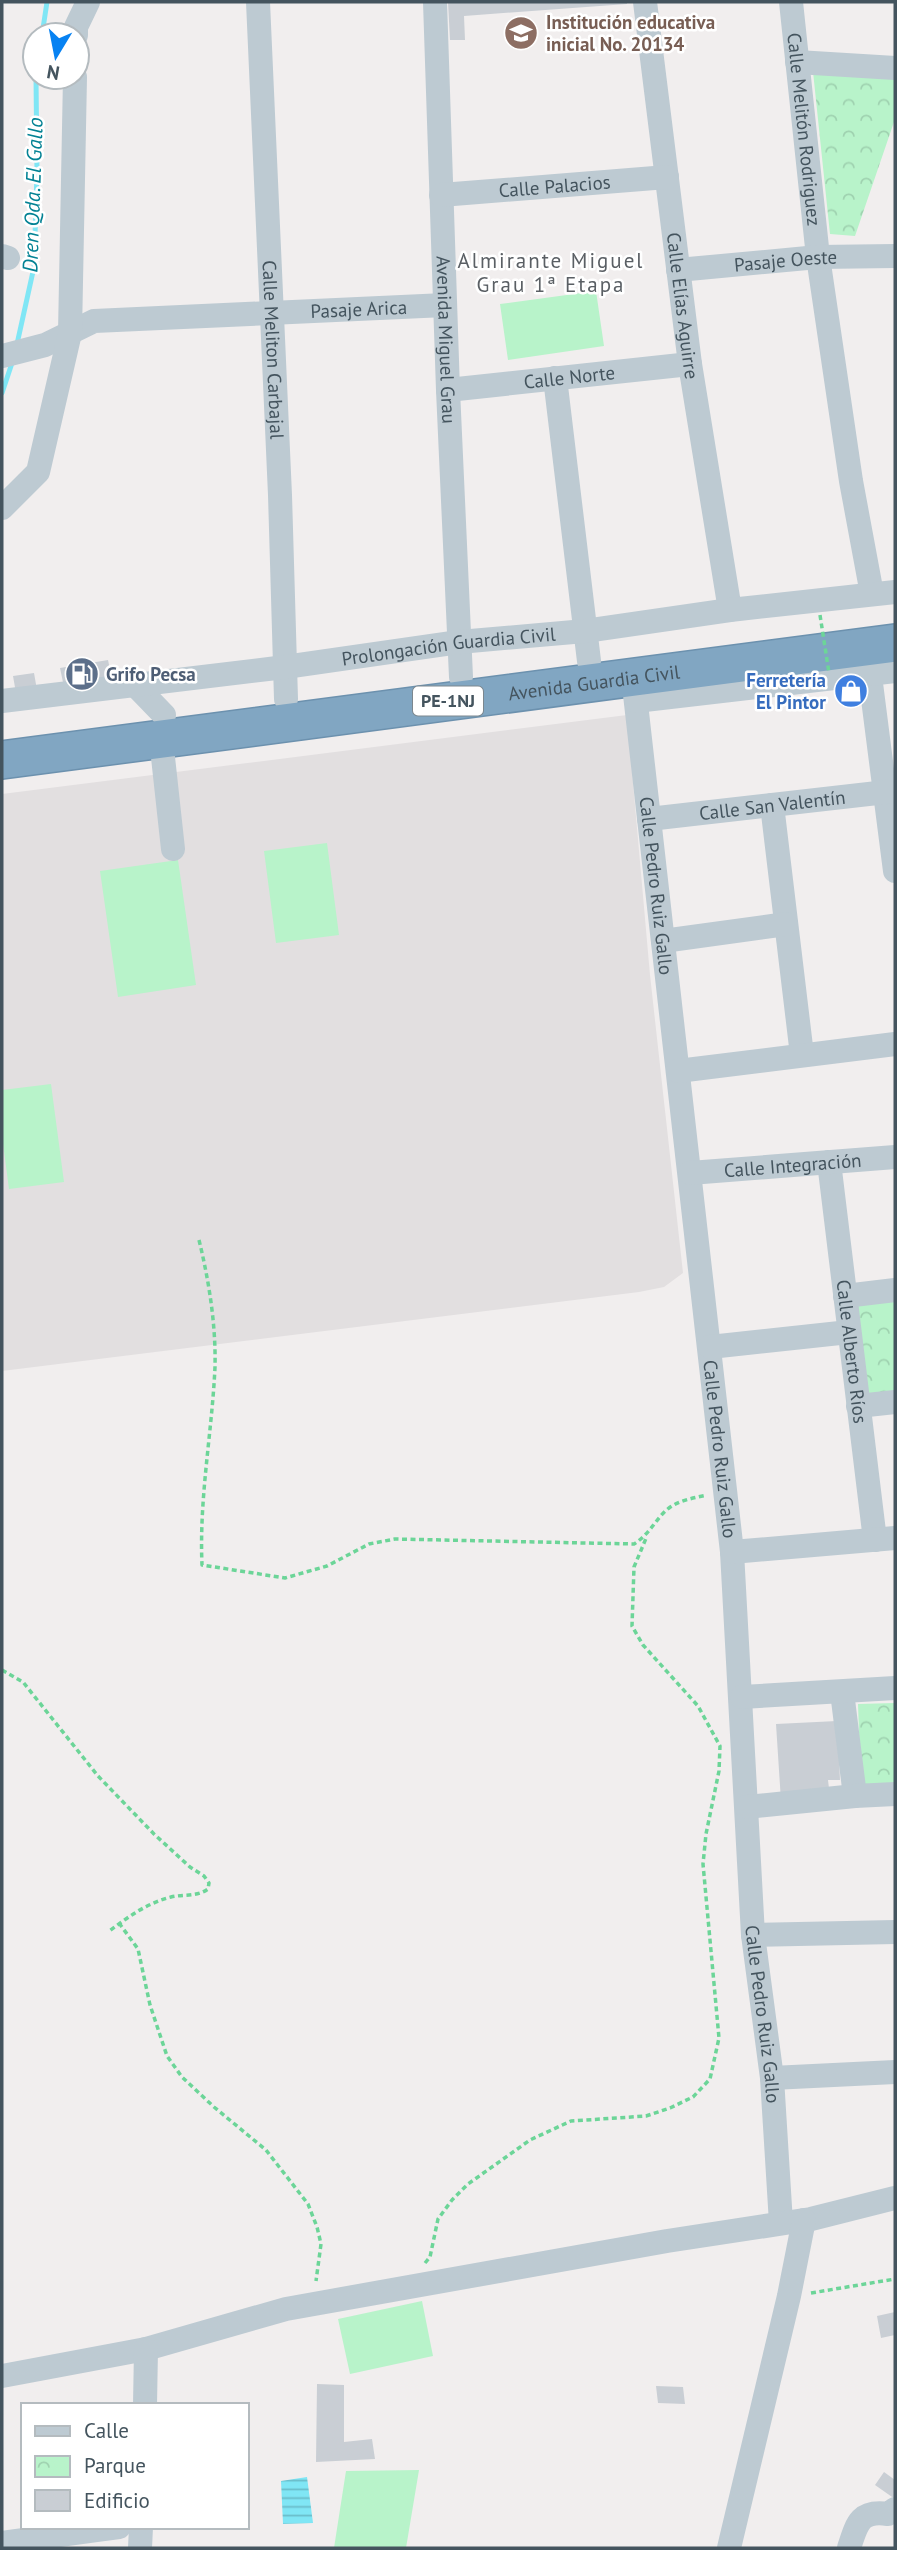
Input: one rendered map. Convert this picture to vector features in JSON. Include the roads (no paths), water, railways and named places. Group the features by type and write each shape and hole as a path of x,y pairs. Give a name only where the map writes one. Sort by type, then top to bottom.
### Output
{"highway":[{"name":"Avenida Guardia Civil","path":"2,760 162,727 286,683 587,646 895,621"},
{"name":"Avenida Guardia Civil","path":"2,736 162,727 634,689 877,655"}],"street":[{"path":"79,21 88,2"},
{"name":"Calle Meliton Carbajal","path":"258,2 286,683"},
{"name":"Avenida Miguel Grau","path":"435,2 460,660"},
{"name":"Calle Elías Aguirre","path":"645,2 690,364 730,610"},
{"name":"Calle Melitón Rodriguez","path":"791,2 818,257 851,481 883,593"},
{"path":"797,62 895,68"},
{"path":"2,508 38,472 70,333 75,91"},
{"name":"Calle Palacios","path":"441,195 667,177"},
{"name":"Pasaje Oeste","path":"678,270 818,257 895,256"},
{"name":"Pasaje Arica","path":"2,356 45,345 94,321 445,305"},
{"name":"Calle Norte","path":"448,390 690,364"},
{"path":"555,379 587,646 730,610 883,593"},
{"path":"877,655 895,671"},
{"path":"877,655 891,791 895,871"},
{"path":"2,701 135,685 286,683"},
{"path":"135,685 162,727 173,849"},
{"name":"Calle Pedro Ruiz Gallo","path":"634,689 732,1552 753,1936 792,2222 789,2296 729,2548"},
{"name":"Calle San Valentín","path":"649,819 891,791"},
{"path":"772,804 802,1055"},
{"path":"663,940 786,924"},
{"path":"678,1071 895,1044"},
{"name":"Calle Integración","path":"690,1173 895,1157"},
{"name":"Calle Alberto Ríos","path":"828,1162 858,1406 885,1539"},
{"path":"845,1296 895,1290"},
{"path":"710,1347 849,1332"},
{"path":"858,1406 895,1402"},
{"path":"732,1552 885,1539"},
{"path":"741,1698 895,1688"},
{"path":"842,1692 855,1796"},
{"path":"747,1807 895,1794"},
{"path":"753,1936 895,1931"},
{"path":"772,2078 895,2072"},
{"path":"2,2376 146,2350 240,2322 314,2304 667,2241 792,2222 895,2198"},
{"path":"145,2403 146,2350"},
{"path":"849,2548 854,2532 864,2517 872,2512 888,2514 895,2509"},
{"path":"2,2543 104,2529"},
{"path":"140,2548 141,2529"}],"water":[{"path":"307,2477 313,2523 283,2524 281,2481"}],"waterway":[{"name":"Dren Qda. El Gallo","path":"44,21 47,2"},
{"name":"Dren Qda. El Gallo","path":"17,344 34,267 36,91"},
{"name":"Dren Qda. El Gallo","path":"2,393 13,360"}],"place":[{"name":"Institución educativa inicial No. 20134","path":"521,33"},
{"name":"Grifo Pecsa","path":"82,674"},
{"name":"Ferretería El Pintor","path":"851,691"}],"district":[{"name":"Almirante Miguel Grau 1ª Etapa","path":"551,273"}]}
